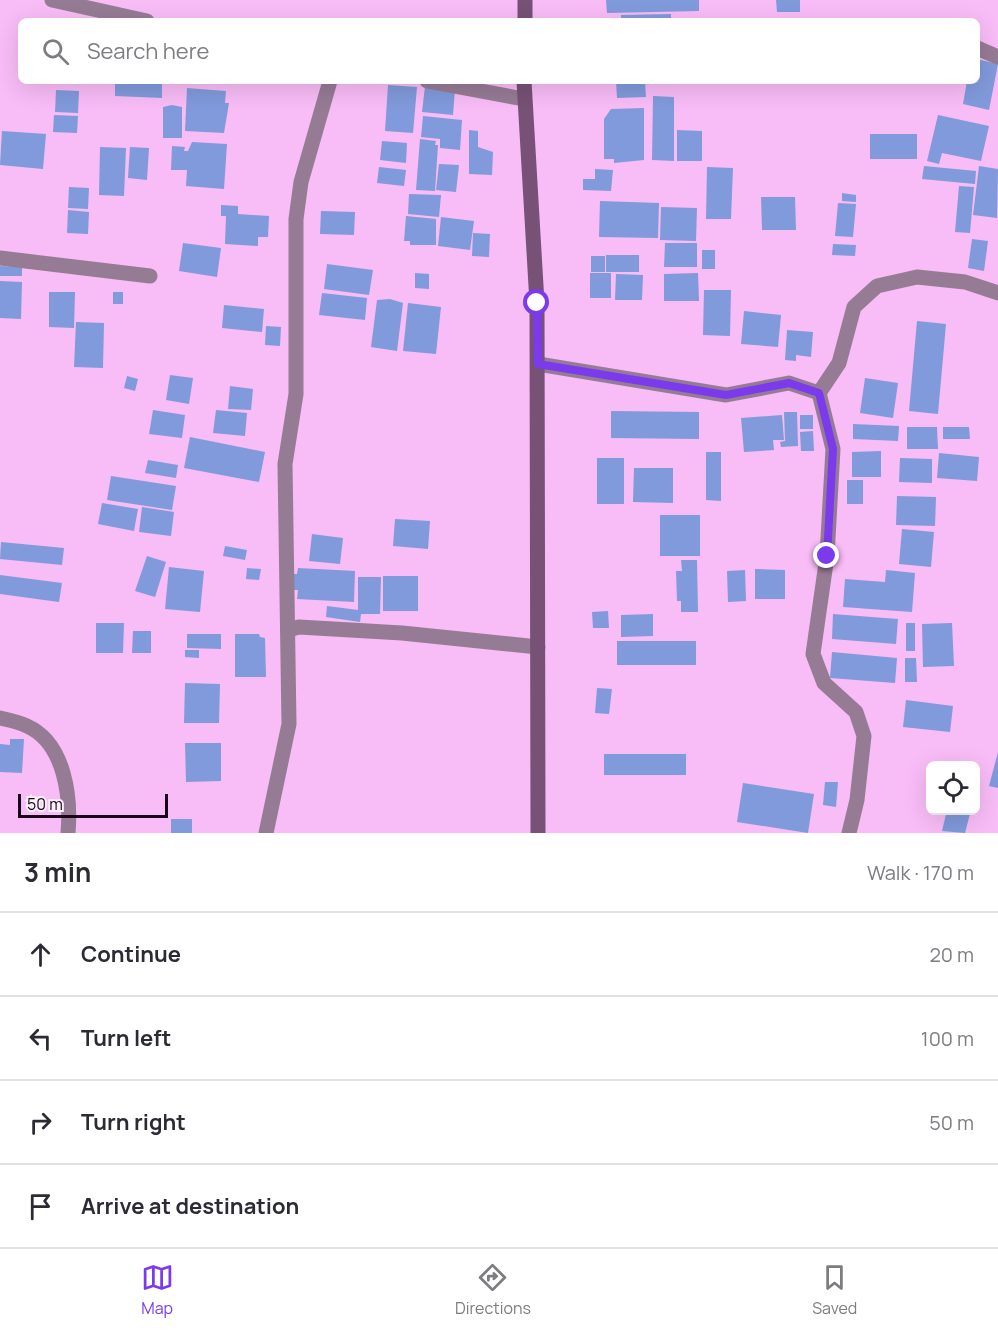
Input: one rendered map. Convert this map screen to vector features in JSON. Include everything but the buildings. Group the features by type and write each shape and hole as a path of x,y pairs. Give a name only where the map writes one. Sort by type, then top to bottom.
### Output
{"street":[{"path":"52,0 133,18"},
{"path":"525,0 525,18"},
{"path":"980,49 998,57"},
{"path":"266,833 289,724 285,464 296,394 296,219 301,182 329,84"},
{"path":"443,84 524,99"},
{"path":"524,84 537,303 538,833"},
{"path":"0,258 150,276"},
{"path":"849,833 858,800 864,736 856,712 824,683 813,654 827,556 833,449 819,393 839,363 854,307 877,286 917,277 965,282 998,293"},
{"path":"538,364 726,395 789,383 819,393"},
{"path":"288,630 299,627 402,633 538,647"},
{"path":"0,718 29,726 48,744 60,763 70,809 68,833"}],"route":[{"path":"537,303 538,364 677,385 726,395 789,383 819,393 833,449 827,556"}]}
